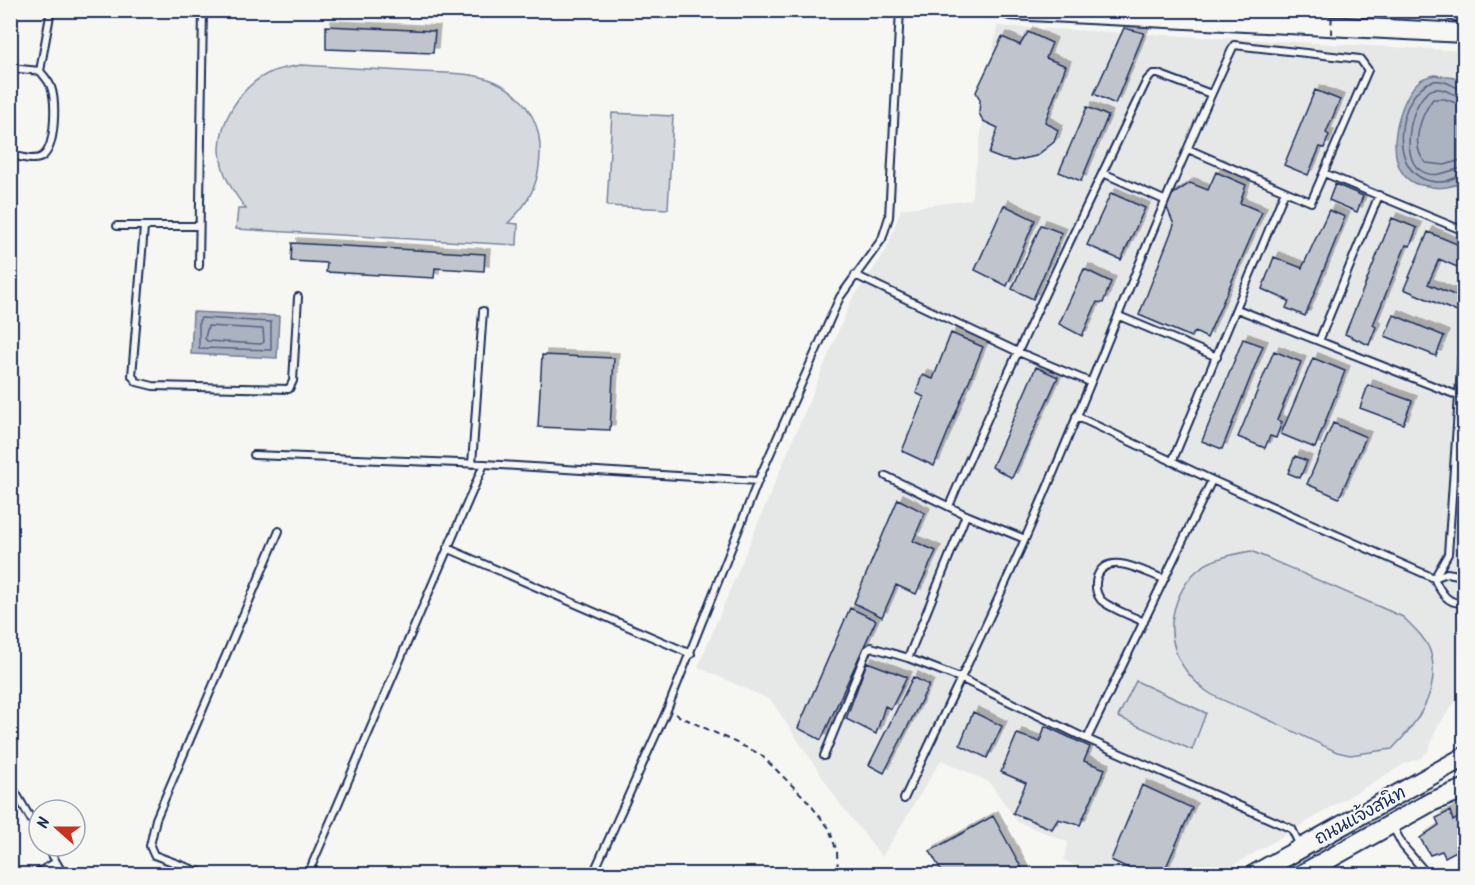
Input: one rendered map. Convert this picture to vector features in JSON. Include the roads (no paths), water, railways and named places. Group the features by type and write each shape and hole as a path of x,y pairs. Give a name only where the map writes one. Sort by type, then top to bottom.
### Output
{"main road":[{"path":"1010,10 1464,33"},
{"path":"1450,10 1464,12"},
{"name":"ถนนแจ้งสนิท","path":"1255,874 1464,757"},
{"name":"ถนนแจ้งสนิท","path":"1302,874 1431,802 1464,789"}],"lane":[{"path":"40,71 51,10"},
{"path":"199,266 203,10"},
{"path":"593,874 691,654 758,482 840,297 882,239 889,217 900,10"},
{"path":"904,799 1025,539 1119,316 1164,200 1234,45 1360,58 1368,69 1311,202 1188,149"},
{"path":"10,68 40,71 51,85 52,94 52,141 43,156 34,159 12,155 10,163"},
{"path":"949,506 1016,351 1034,321 1102,173 1150,77 1158,74 1211,94"},
{"path":"1324,172 1464,231"},
{"path":"1102,173 1164,200"},
{"path":"1172,462 1285,191"},
{"path":"1319,341 1379,195"},
{"path":"117,226 198,226"},
{"path":"144,227 132,376 137,382 153,386 289,389 293,381 298,297"},
{"path":"855,275 1016,351 1090,382"},
{"path":"1237,309 1459,396"},
{"path":"472,464 483,311"},
{"path":"1119,316 1217,357"},
{"path":"1434,578 1448,554 1464,324"},
{"path":"1076,416 1172,462 1434,578 1443,595 1455,603 1464,602"},
{"path":"254,455 484,464 758,482"},
{"path":"308,874 484,464"},
{"path":"886,476 966,515 1025,539"},
{"path":"1087,739 1212,480"},
{"path":"908,658 966,515"},
{"path":"206,874 163,860 154,855 150,846 156,819 279,531"},
{"path":"447,548 691,654"},
{"path":"1144,622 1102,600 1096,588 1098,575 1106,566 1120,562 1164,579"},
{"path":"1434,578 1448,573 1464,576"},
{"path":"824,756 867,650 871,647 960,678 1087,739 1292,829 1301,848"},
{"path":"10,783 27,812"},
{"path":"1392,824 1403,846 1426,874"},
{"path":"54,858 63,874"},
{"path":"35,874 56,862"}],"water":[{"path":"1435,75 1454,78 1464,85 1464,181 1442,188 1416,184 1404,175 1395,149 1399,119 1410,91 1426,77"},
{"path":"193,312 279,316 277,358 191,354"}]}
